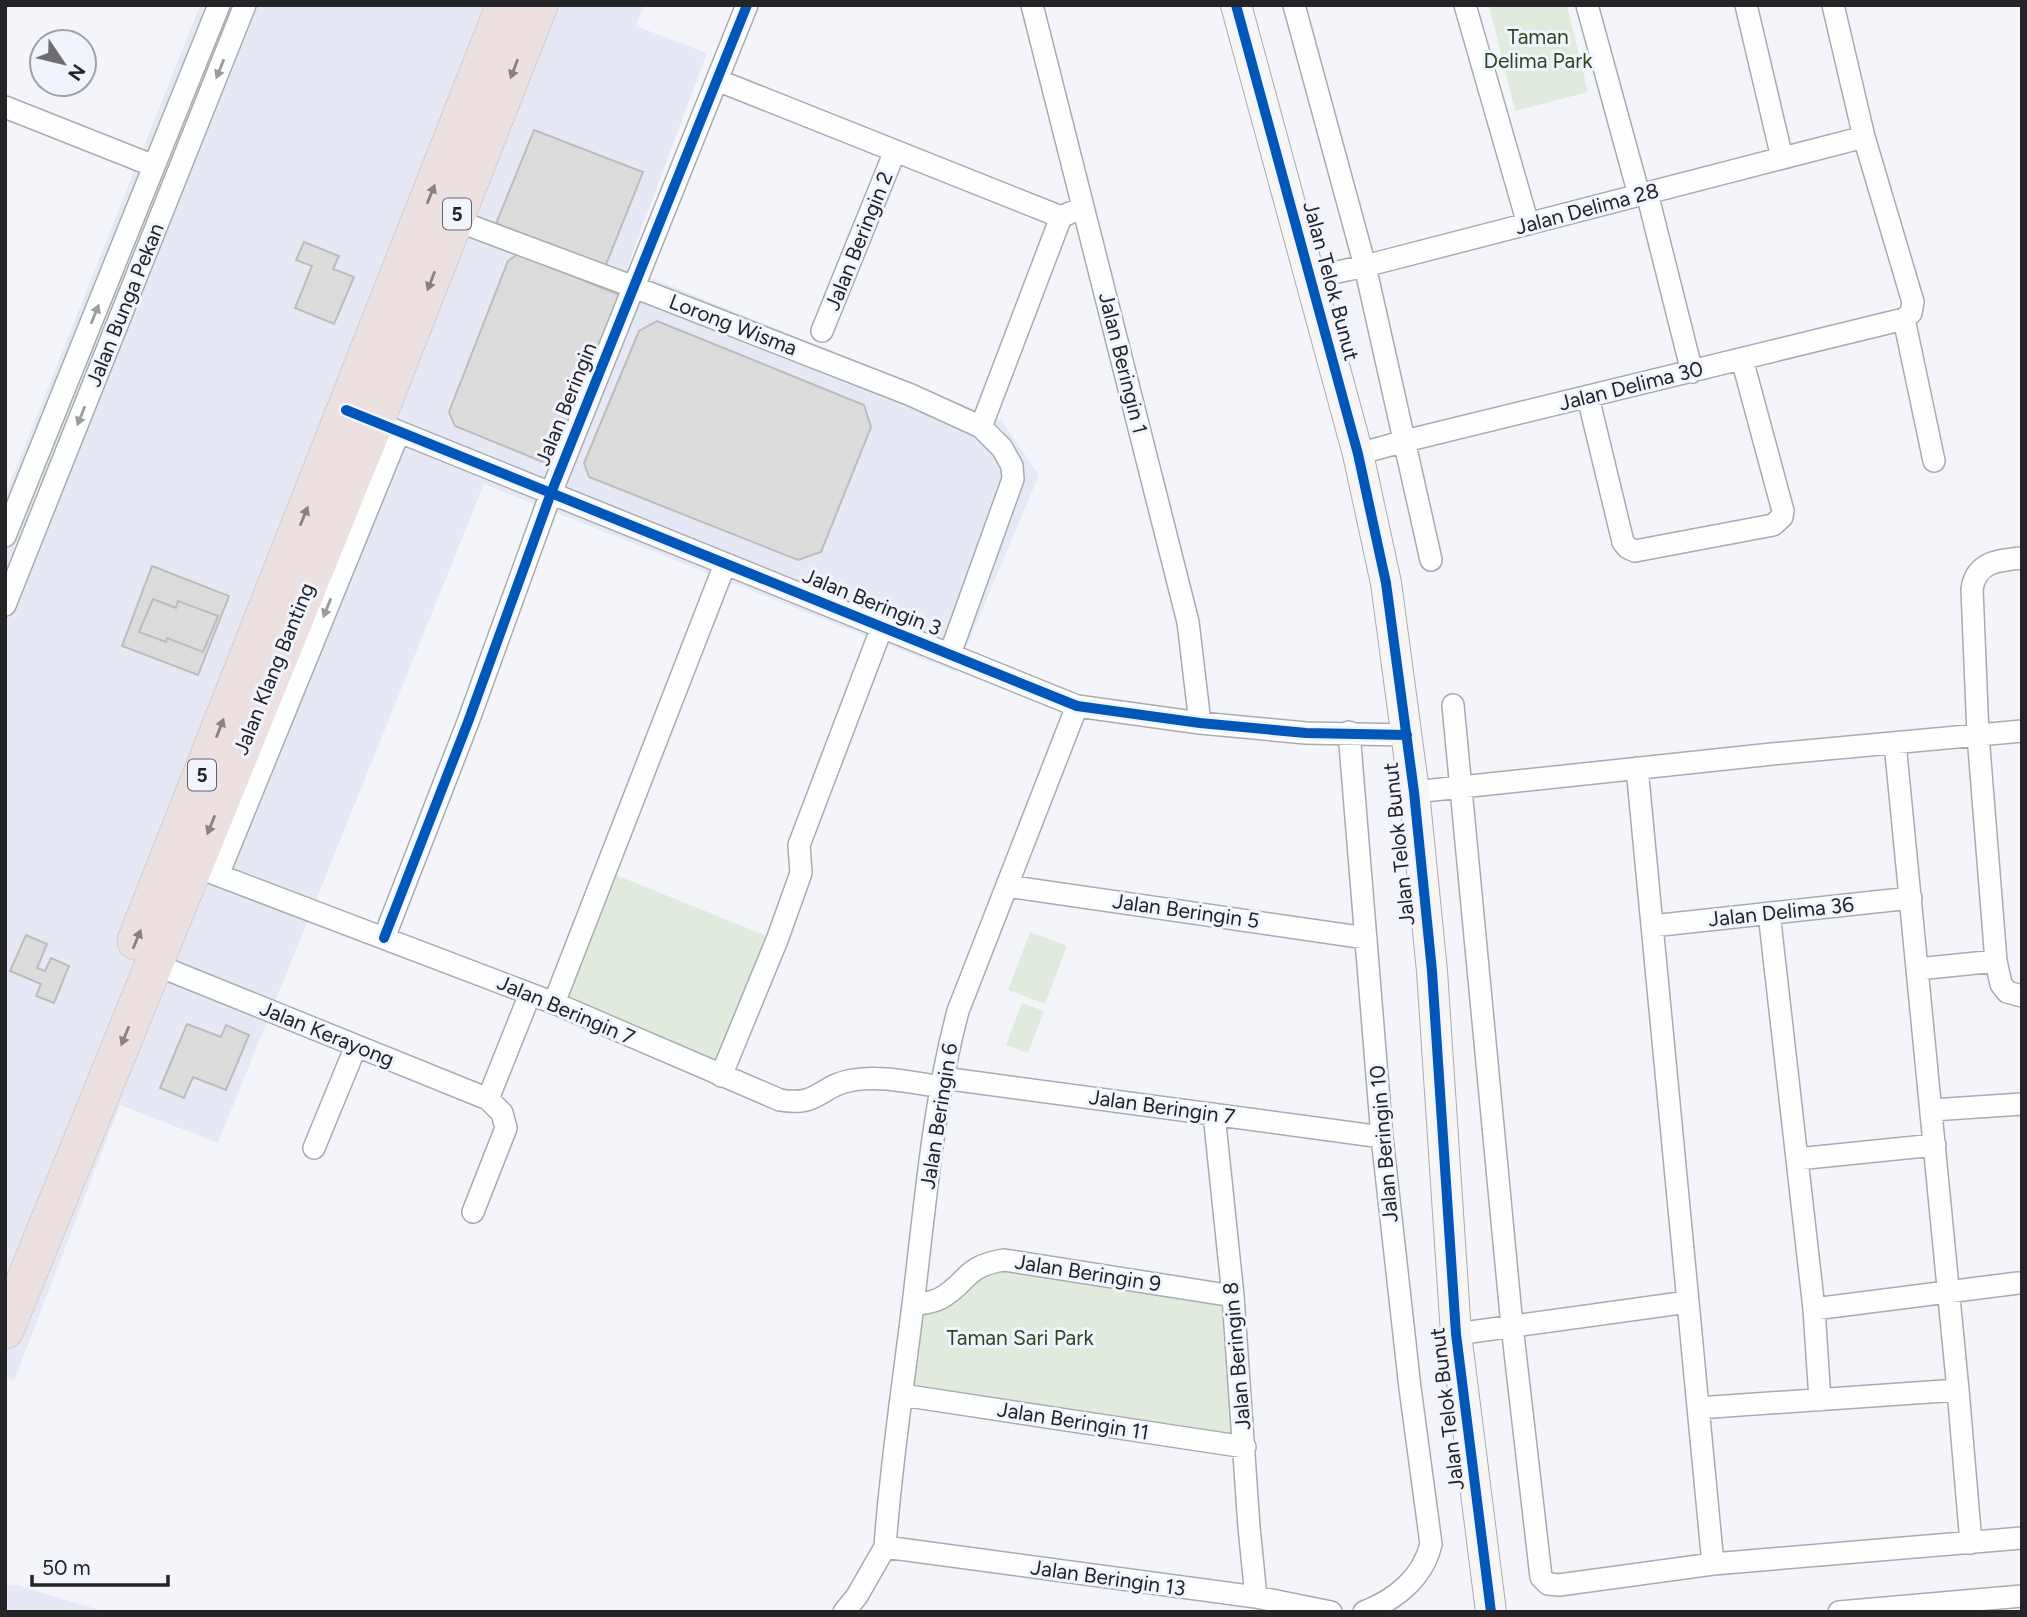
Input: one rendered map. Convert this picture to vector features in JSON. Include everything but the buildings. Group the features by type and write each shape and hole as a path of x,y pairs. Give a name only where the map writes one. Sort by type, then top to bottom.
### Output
{"highway":[{"name":"Jalan Klang Banting","path":"5,1270 69,1144 154,964 206,870 373,421 505,5"},
{"name":"Jalan Klang Banting","path":"5,1330 69,1144 373,421 539,5"}],"street":[{"name":"Jalan Bunga Pekan","path":"5,536 219,5"},
{"name":"Jalan Bunga Pekan","path":"5,605 245,5"},
{"name":"Jalan Beringin","path":"384,938 468,722 551,493 747,5"},
{"name":"Jalan Telok Bunut","path":"1236,5 1358,454 1386,583 1414,792 1432,971 1456,1334 1491,1612"},
{"path":"1294,5 1365,266 1431,560"},
{"path":"1465,5 1528,224"},
{"path":"1587,5 1692,372"},
{"path":"1746,5 1782,158"},
{"path":"1833,5 1864,137 1913,302 1911,313 1905,319 1934,461"},
{"name":"Jalan Beringin 1","path":"1029,7 1083,207 1188,622 1200,723"},
{"path":"718,80 1061,217"},
{"path":"5,107 155,166"},
{"name":"Jalan Delima 28","path":"1310,278 1864,137"},
{"name":"Jalan Beringin 2","path":"822,331 895,151"},
{"path":"981,427 1061,217 1083,207"},
{"name":"Lorong Wisma","path":"455,220 634,286 911,395 981,427 1002,448 1012,466 1013,479 950,654"},
{"name":"Jalan Delima 30","path":"1358,454 1905,319"},
{"path":"84,341 107,350"},
{"path":"1588,397 1623,542 1628,548 1635,551 1773,525 1782,517 1783,511 1742,359"},
{"name":"Jalan Beringin 3","path":"373,421 1077,706 1200,723 1306,733 1407,735"},
{"path":"2022,558 1994,561 1979,571 1973,579 1972,589 1978,736 1996,961 2001,984 2007,992 2022,996"},
{"path":"554,1003 725,564"},
{"path":"721,1076 777,940 801,873 799,845 882,627"},
{"path":"1453,705 1513,1326 1541,1577 1544,1581 1559,1585 1713,1564 2022,1538"},
{"name":"Jalan Beringin 6","path":"885,1547 942,1082 958,1011 1077,706"},
{"path":"1414,792 2022,731"},
{"name":"Jalan Beringin 10","path":"1349,732 1382,1137 1410,1388 1431,1544 1423,1565 1402,1591 1386,1603 1364,1612"},
{"path":"1895,743 1950,1292 1971,1543"},
{"path":"1637,768 1713,1564"},
{"name":"Jalan Beringin 7","path":"206,870 554,1003 780,1100 806,1102 848,1080 867,1078 942,1082 1382,1137"},
{"name":"Jalan Beringin 5","path":"1007,886 1366,937"},
{"name":"Jalan Delima 36","path":"1652,926 1911,898"},
{"path":"1769,914 1814,1308 1820,1400"},
{"path":"1918,969 1996,961"},
{"name":"Jalan Kerayong","path":"154,964 492,1103"},
{"path":"473,1212 506,1128 505,1118 492,1103 530,994"},
{"path":"314,1148 356,1046"},
{"path":"1932,1111 2022,1104"},
{"name":"Jalan Beringin 8","path":"1214,1114 1233,1296 1256,1597"},
{"path":"1797,1159 1935,1145"},
{"name":"Jalan Beringin 9","path":"913,1305 944,1297 969,1273 982,1265 1004,1261 1233,1296"},
{"path":"1814,1308 2018,1283"},
{"path":"1456,1334 1688,1302"},
{"path":"1698,1408 1958,1390"},
{"name":"Jalan Beringin 11","path":"902,1395 1245,1447"},
{"path":"844,1612 857,1596 885,1547"},
{"name":"Jalan Beringin 13","path":"885,1547 1256,1597 1331,1612"},
{"path":"1839,1612 2022,1596"}],"shaded area":[{"path":"200,5 644,5 636,26 707,53 627,268 1001,420 1039,475 956,672 484,484 218,1143 120,1105 14,1381 5,1377 5,496"},
{"path":"5,1584 17,1585 106,1612 5,1612"}],"green space":[{"name":"Taman Delima Park","path":"1489,5 1567,5 1588,92 1515,111"},
{"path":"606,871 777,940 721,1076 554,1003"},
{"path":"1030,932 1067,946 1045,1004 1008,990"},
{"path":"1022,1003 1044,1011 1028,1053 1006,1045"},
{"name":"Taman Sari Park","path":"982,1267 1230,1295 1243,1443 906,1396 917,1305"}],"cycle path":[{"path":"384,938 468,722 551,493 747,5"},
{"path":"1236,5 1358,454 1386,583 1414,792 1432,971 1456,1334 1491,1612"},
{"path":"346,410 1077,706 1200,723 1306,733 1407,735"}]}
